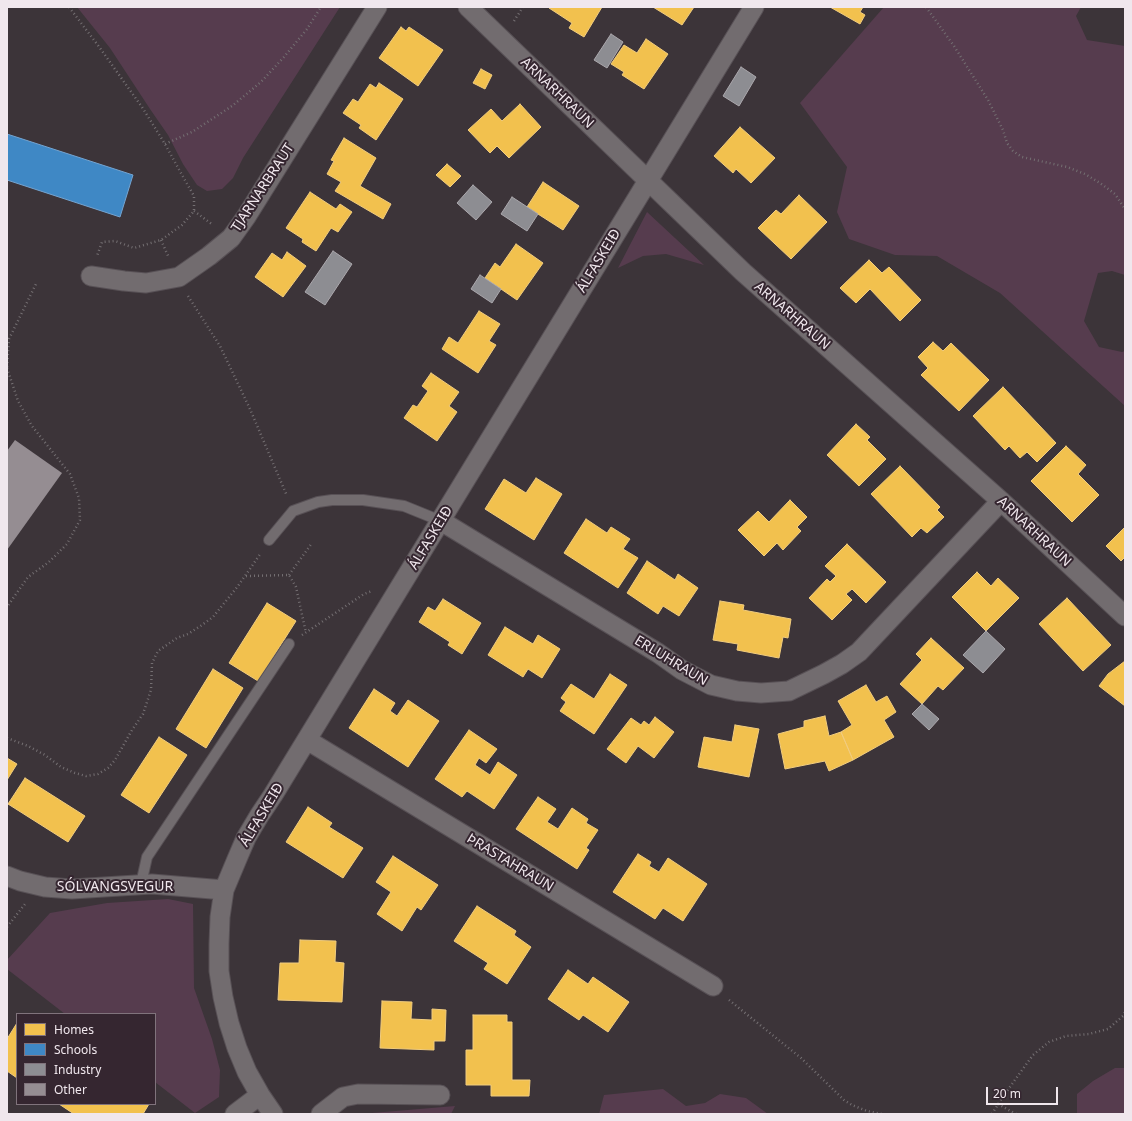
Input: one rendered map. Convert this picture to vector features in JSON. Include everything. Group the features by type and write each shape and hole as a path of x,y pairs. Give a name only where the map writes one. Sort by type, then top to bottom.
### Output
{"street":[{"name":"TJARNARBRAUT","path":"91,276 146,283 178,277 209,256 231,238 246,218 377,7"},
{"name":"ARNARHRAUN","path":"468,7 743,272 1001,501 1125,616"},
{"name":"ÁLFASKEIÐ","path":"273,1114 247,1072 237,1048 223,997 220,971 220,917 224,890 246,838 754,7"},
{"name":"ERLUHRAUN","path":"441,521 658,653 682,670 711,685 737,691 761,693 789,691 842,664 859,652 1001,501"},
{"name":"ÞRASTAHRAUN","path":"307,740 713,986"},
{"name":"SÓLVANGSVEGUR","path":"7,876 45,887 72,889 152,884 224,890"},
{"path":"321,1114 343,1097 358,1094 440,1095"},
{"path":"235,1114 260,1095"}],"lane":[{"path":"270,540 293,511 318,502 332,500 363,500 404,506 441,521"},
{"path":"141,884 147,857 289,644"}],"path":[{"path":"69,7 142,106 194,196 194,211 182,225 161,240 134,248 116,242 102,242 91,276"},
{"path":"165,144 192,132 226,110 262,82 284,58 307,29 321,7"},
{"path":"926,7 954,46 988,100 1003,130 1007,143 1013,151 1022,157 1067,167 1085,174 1115,194 1125,209"},
{"path":"161,240 184,288 220,346 250,409 293,511"},
{"path":"7,607 28,577 49,562 67,544 80,520 79,498 70,474 32,426 18,401 7,367 9,339 36,284"},
{"path":"7,738 28,746 45,755 61,767 75,773 86,776 98,774 108,768 115,760 143,714 151,690 152,664 158,651 178,638 202,626 214,617 270,540"},
{"path":"289,576 312,543"},
{"path":"245,576 289,576"},
{"path":"289,576 296,587 306,633"},
{"path":"289,644 364,594 406,578"},
{"path":"713,986 801,1058 844,1100 867,1111 882,1114"},
{"path":"992,1114 1033,1055 1049,1042 1066,1036 1089,1034 1108,1029 1123,1016 1125,1012"},
{"path":"998,1104 1016,1114"}],"shaded area":[{"path":"77,7 340,7 243,158 233,178 222,189 207,191 197,185 183,164 168,135 110,48"},
{"path":"884,7 1081,7 1076,16 1087,40 1125,46 1125,275 1112,271 1098,273 1084,321 1099,347 1122,352 1125,351 1125,406 1000,293 937,256 895,255 849,239 837,212 847,167 800,103"},
{"path":"647,212 704,265 666,254 643,256 618,268"},
{"path":"168,899 193,904 194,988 212,1039 220,1070 219,1097 195,1113 156,1083 156,1013 64,1013 7,969 7,960 50,913 107,903"},
{"path":"1115,1068 1125,1068 1125,1114 1077,1114 1077,1094 1093,1081"},
{"path":"663,1089 686,1106 705,1103 720,1094 746,1098 768,1114 599,1114 604,1095"},
{"path":"455,1106 451,1114 370,1114 372,1113"}],"building: Homes":[{"path":"602,7 584,37 569,28 572,23 549,8"},
{"path":"653,7 694,7 682,25"},
{"path":"830,7 863,7 860,12 865,15 860,24"},
{"path":"401,27 406,31 409,27 443,50 418,86 379,58"},
{"path":"646,39 668,54 644,89 622,75 624,72 611,64 624,45 637,53"},
{"path":"481,69 492,75 485,89 473,83"},
{"path":"379,83 403,99 376,140 359,128 361,125 343,113 353,99 358,102 370,84 376,88"},
{"path":"520,104 541,127 509,158 497,146 490,153 468,130 491,109 502,121"},
{"path":"740,127 775,158 751,183 736,169 733,173 714,156"},
{"path":"344,138 376,158 360,186 391,204 383,219 335,191 341,182 327,174 334,161 331,160"},
{"path":"447,164 461,176 450,187 436,175"},
{"path":"543,182 579,206 563,230 527,207"},
{"path":"310,192 336,209 340,204 352,212 338,232 331,228 316,251 302,242 303,239 286,228"},
{"path":"799,195 827,222 791,259 758,228 776,210 781,214"},
{"path":"516,244 543,263 517,300 485,278 495,263 500,267"},
{"path":"287,252 306,266 283,297 255,277 272,253 282,260"},
{"path":"869,260 882,273 889,267 921,300 900,321 870,289 856,303 840,288"},
{"path":"479,311 500,324 489,341 496,345 478,373 442,349 449,337 458,343"},
{"path":"933,342 943,351 951,343 989,380 959,411 921,375 928,368 918,357"},
{"path":"431,373 459,392 449,406 457,412 437,441 404,418 413,405 417,407 428,391 422,386"},
{"path":"1003,387 1056,443 1037,462 1027,452 1020,458 1009,446 1005,450 973,416"},
{"path":"856,424 870,437 867,440 886,459 859,486 827,455"},
{"path":"1066,446 1086,465 1078,474 1099,495 1072,522 1031,481"},
{"path":"900,466 940,507 937,510 944,517 927,533 921,528 912,537 871,494"},
{"path":"536,478 562,494 534,540 485,509 504,479 526,493"},
{"path":"790,500 807,517 797,527 801,531 783,550 777,543 764,556 738,530 758,511 769,522"},
{"path":"586,519 607,533 611,527 630,539 623,549 638,558 618,588 564,553"},
{"path":"1125,527 1125,557 1121,561 1106,546"},
{"path":"847,544 886,582 866,603 852,589 846,594 852,600 832,620 809,598 827,579 830,582 836,576 825,566"},
{"path":"647,561 675,580 678,574 698,588 679,616 663,606 658,614 627,593"},
{"path":"977,572 991,586 998,578 1019,598 986,631 952,597"},
{"path":"1067,598 1111,645 1083,671 1039,624"},
{"path":"443,599 481,623 462,654 448,645 450,642 419,622 428,607 435,611"},
{"path":"720,601 744,605 743,610 791,619 788,638 783,637 779,658 737,650 738,644 713,640"},
{"path":"267,603 296,621 258,681 229,663"},
{"path":"505,627 533,644 538,635 560,649 542,678 528,669 523,677 488,655"},
{"path":"931,638 964,668 943,690 938,686 922,704 900,684 922,660 916,654"},
{"path":"1125,661 1125,706 1099,686 1108,674"},
{"path":"213,669 243,688 206,748 176,729"},
{"path":"610,674 627,685 594,734 560,711 566,702 561,698 571,684 594,699"},
{"path":"866,685 876,702 887,696 896,712 884,720 894,737 853,760 841,732 852,725 838,701"},
{"path":"374,689 395,703 390,711 397,716 408,700 439,721 408,767 349,728"},
{"path":"825,716 829,736 841,732 853,760 829,771 825,761 785,769 778,734 804,727 804,721"},
{"path":"655,717 674,732 654,758 638,746 626,763 607,749 631,718 641,725 644,721 649,725"},
{"path":"735,725 759,729 749,777 698,767 704,737 732,742"},
{"path":"469,730 497,749 486,763 479,758 475,765 490,775 498,762 517,775 494,809 467,791 462,797 435,779"},
{"path":"159,737 187,755 149,813 121,795"},
{"path":"7,758 17,764 7,780"},
{"path":"25,778 85,816 68,842 8,804"},
{"path":"538,797 556,809 547,822 558,829 572,808 588,819 586,823 598,830 586,848 589,850 577,869 516,829"},
{"path":"308,807 332,823 329,827 363,848 343,878 286,842"},
{"path":"638,854 651,862 649,866 659,872 668,858 707,884 683,921 663,908 655,919 613,892"},
{"path":"393,856 438,885 421,910 417,907 402,931 377,914 391,892 376,882"},
{"path":"477,906 516,931 514,935 531,947 507,984 484,969 488,963 454,941"},
{"path":"300,940 336,941 335,962 344,963 342,1002 278,1000 280,963 299,963"},
{"path":"568,970 588,984 593,977 629,1002 608,1032 583,1015 579,1020 548,999"},
{"path":"382,1001 412,1002 411,1019 432,1020 432,1009 446,1010 445,1041 434,1041 434,1050 380,1048"},
{"path":"473,1015 507,1015 507,1022 512,1022 512,1080 530,1080 529,1096 491,1096 491,1085 466,1085 466,1050 473,1050"},
{"path":"16,1025 16,1077 7,1071 7,1039"},
{"path":"60,1105 148,1105 143,1114 74,1114"}],"building: Schools":[{"path":"7,134 133,175 120,217 7,180"}],"building: Industry":[{"path":"611,34 623,42 607,68 594,60"},
{"path":"741,67 756,77 739,106 723,96"},
{"path":"473,185 492,202 476,220 457,203"},
{"path":"512,197 538,214 527,231 501,214"},
{"path":"333,251 352,264 325,305 305,292"},
{"path":"480,275 501,289 492,303 471,289"},
{"path":"986,631 1005,649 983,673 963,655"},
{"path":"922,704 939,719 929,730 912,714"}],"building: Other":[{"path":"15,440 62,473 7,550 7,451"}]}
